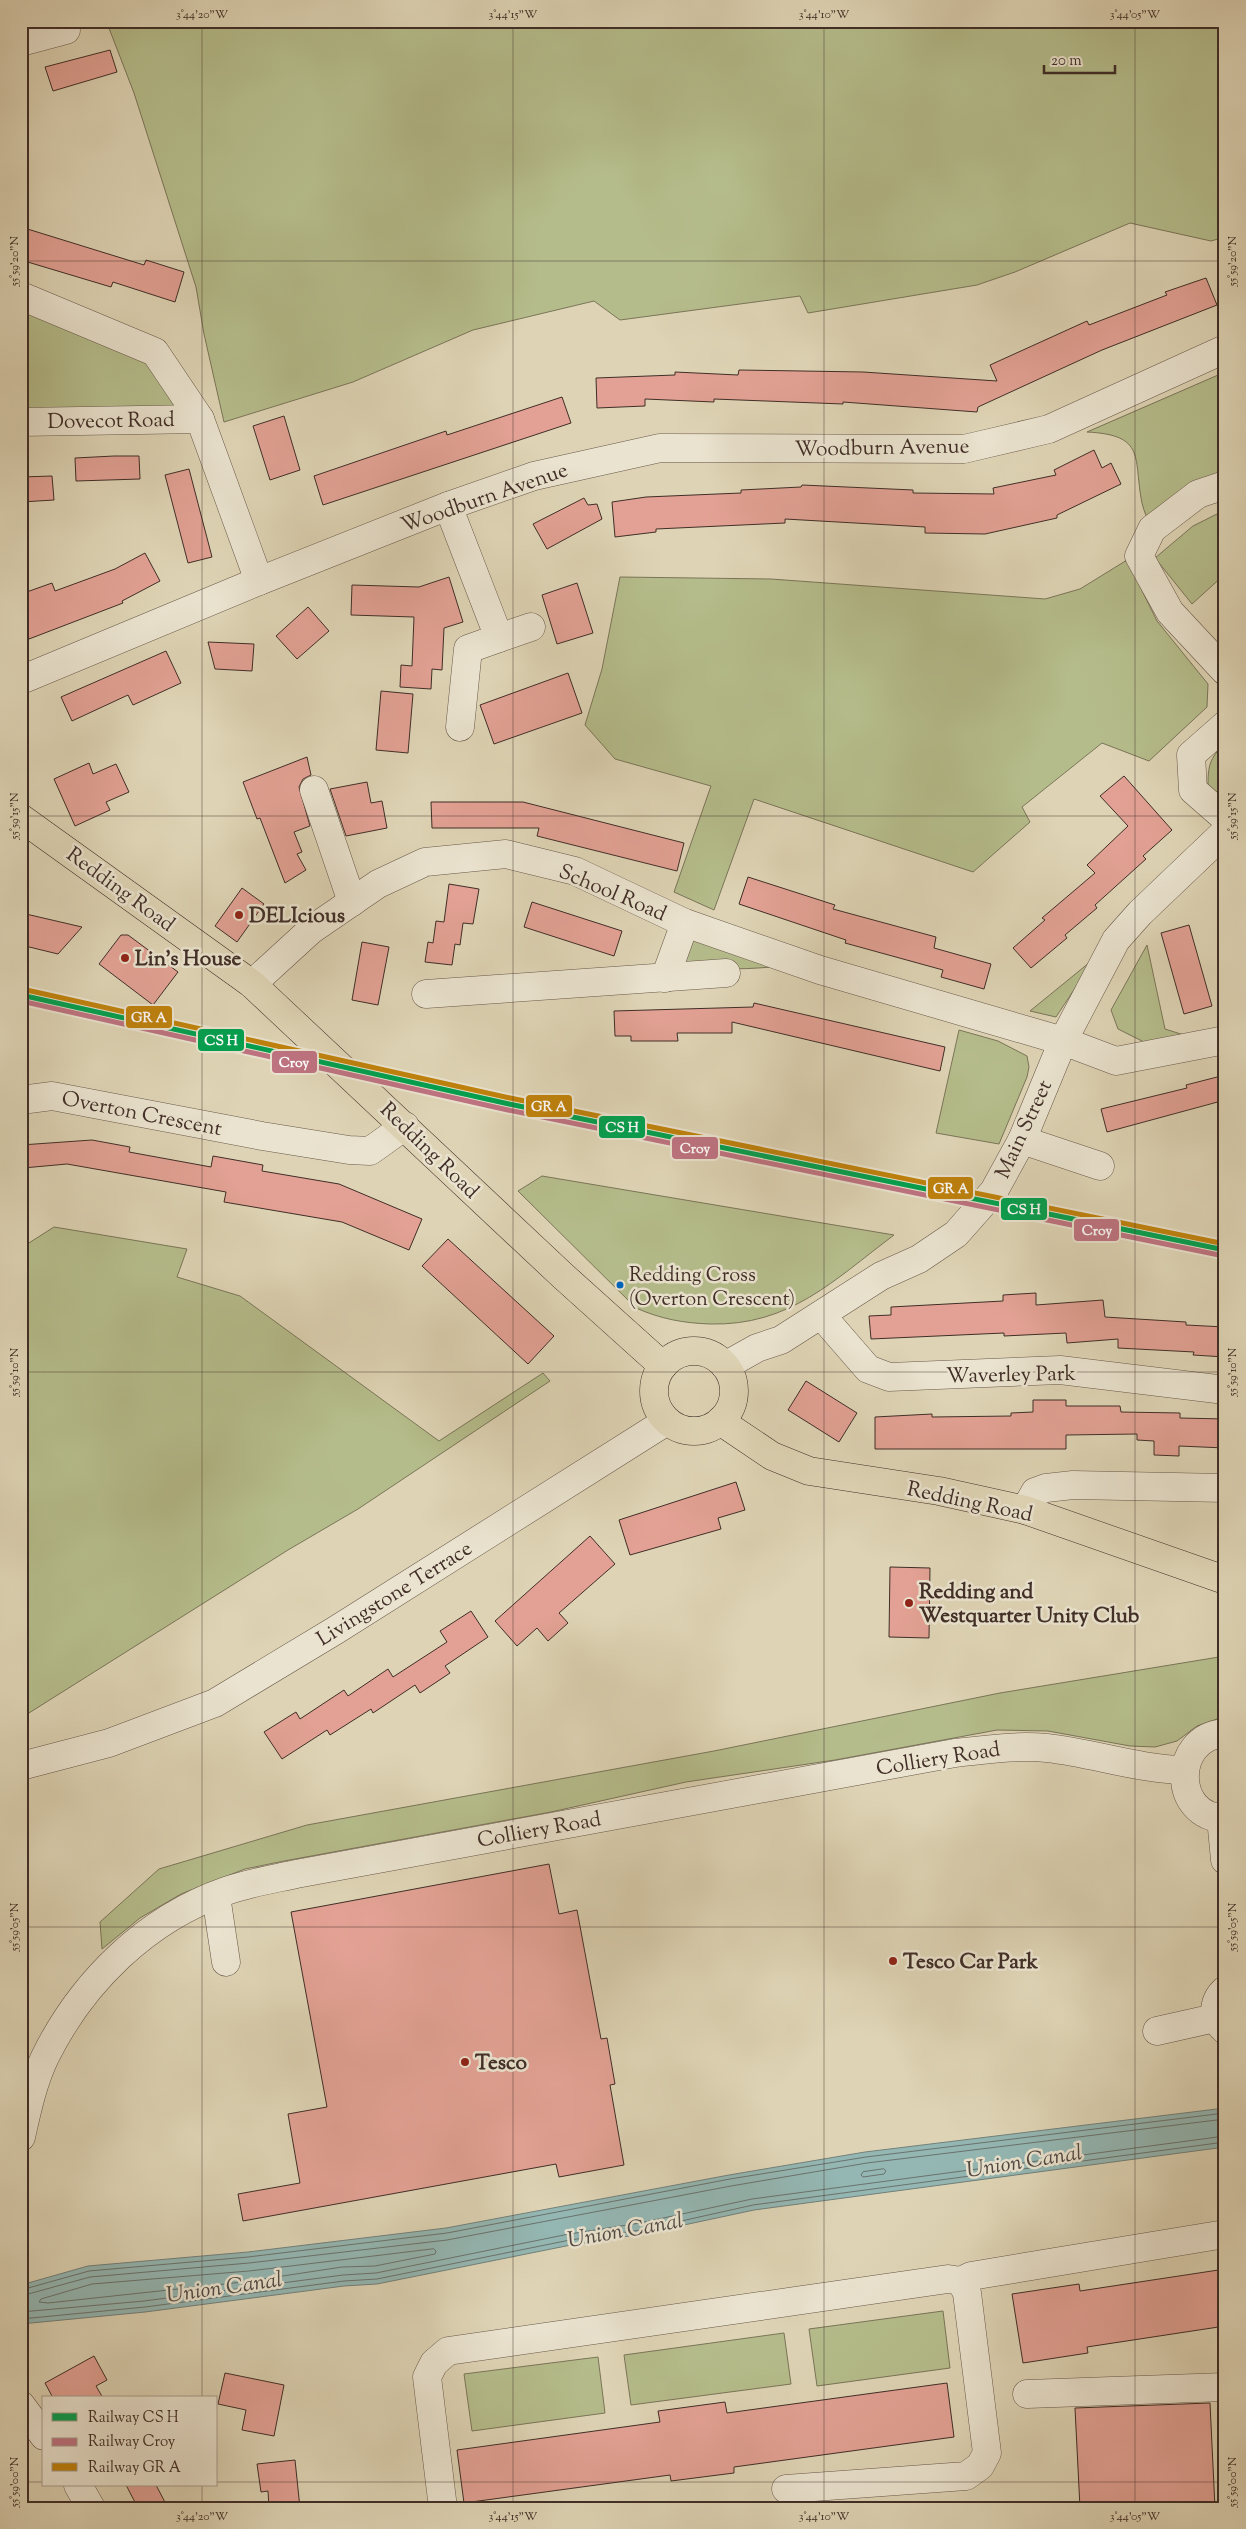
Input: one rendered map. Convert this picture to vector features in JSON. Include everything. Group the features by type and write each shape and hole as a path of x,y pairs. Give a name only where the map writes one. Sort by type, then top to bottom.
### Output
{"main road":[{"name":"Redding Road","path":"21,818 252,984 549,1263 663,1366"},
{"path":"689,1351 702,1352 715,1357 725,1366 731,1378 734,1391 732,1404 720,1421 704,1430 691,1431 678,1428 667,1421 659,1411 654,1399 654,1386 663,1366 676,1355 689,1351"},
{"name":"Redding Road","path":"720,1421 772,1456 809,1471 939,1491 1025,1510 1225,1580"}],"street":[{"path":"21,42 66,30"},
{"path":"21,296 155,352 200,419 258,581"},
{"name":"Woodburn Avenue","path":"21,680 258,581 448,506 534,476 660,448 964,449 1049,429 1225,349"},
{"name":"Dovecot Road","path":"21,422 200,419"},
{"path":"1225,485 1198,494 1152,529 1139,556 1170,612 1225,671"},
{"path":"448,506 499,638"},
{"path":"460,727 468,649 530,627"},
{"path":"1225,725 1190,754 1193,790 1225,818"},
{"path":"314,790 352,902"},
{"name":"Main Street","path":"725,1366 757,1348 782,1340 822,1316 881,1276 919,1258 956,1234 994,1191 1018,1146 1063,1041 1116,940 1140,913 1225,832"},
{"name":"School Road","path":"252,984 311,930 378,884 424,862 506,854 575,871 685,923 820,970 1063,1041 1116,1062 1225,1040"},
{"name":"School Road","path":"665,978 685,923"},
{"path":"426,994 726,973"},
{"name":"Overton Crescent","path":"21,1100 52,1096 262,1136 349,1150 370,1151 405,1126"},
{"path":"1018,1146 1100,1166"},
{"name":"Waverley Park","path":"822,1316 868,1369 889,1377 1060,1370 1225,1390"},
{"name":"Livingstone Terrace","path":"21,1766 109,1742 215,1702 336,1630 667,1421"},
{"path":"1025,1510 1035,1492 1046,1488 1073,1485 1225,1488"},
{"path":"1225,1733 1208,1736 1197,1745 1188,1756 1184,1770 1184,1784 1189,1796 1197,1807 1208,1814 1223,1818 1225,1860"},
{"name":"Colliery Road","path":"21,2137 28,2103 45,2057 78,2002 123,1951 171,1917 225,1891 296,1874 955,1753 1010,1747 1047,1748 1157,1769 1184,1770"},
{"path":"216,1896 226,1962"},
{"path":"1157,2031 1220,2024 1218,1998 1225,1990"},
{"path":"443,2508 427,2377 434,2363 448,2351 948,2279 961,2281 970,2276 1225,2234"},
{"path":"786,2489 822,2497 966,2476 980,2466 987,2453 967,2293 961,2281"},
{"path":"1028,2394 1225,2387"},
{"path":"21,2405 42,2433"},
{"path":"79,2486 91,2508"}],"green space":[{"path":"101,21 1225,21 1225,237 1211,241 1130,223 1015,272 977,285 808,313 800,296 620,320 594,301 473,330 353,382 224,422 204,334 196,287 134,93 107,23"},
{"path":"30,299 155,352 200,419 21,422 21,366"},
{"path":"1225,372 1225,481 1152,529 1142,503 1134,452 1120,438 1087,432"},
{"path":"1225,510 1225,574 1192,604 1155,558 1193,526"},
{"path":"1127,560 1157,621 1208,684 1207,707 1149,761 1102,743 1022,807 1030,822 973,872 754,799 714,910 674,892 711,786 615,759 585,725 602,669 620,577 771,579 1045,599 1080,589"},
{"path":"1225,743 1225,802 1208,787 1208,774 1210,763"},
{"path":"690,936 772,967 726,969 680,961"},
{"path":"1147,945 1165,1029 1184,1035 1146,1043 1118,1029 1111,1010"},
{"path":"1095,958 1056,1017 1030,1011"},
{"path":"959,1030 998,1041 1027,1056 1029,1067 1027,1077 999,1144 936,1133"},
{"path":"542,1176 894,1235 831,1283 788,1309 738,1323 691,1323 663,1318 636,1308 518,1191"},
{"path":"54,1227 187,1249 177,1277 240,1296 439,1441 543,1373 550,1381 358,1509 288,1550 21,1718 21,1248"},
{"path":"1225,1656 1225,1720 1217,1719 1197,1726 1177,1741 1155,1747 1130,1746 1048,1731 997,1730 835,1760 686,1782 551,1812 245,1869 181,1894 140,1918 102,1949 100,1922 159,1869 307,1825 714,1751 1000,1693"},
{"path":"943,2311 950,2368 817,2386 809,2329"},
{"path":"784,2333 791,2384 631,2405 624,2355"},
{"path":"598,2357 605,2413 472,2431 464,2374"}],"water":[{"name":"Union Canal","path":"1225,2108 1225,2147 754,2210 642,2234 571,2245 377,2284 344,2286 145,2312 21,2324 21,2285 88,2266 248,2252 446,2228 729,2175 865,2152"}],"building":[{"path":"110,50 117,72 53,91 45,67"},
{"path":"21,227 144,265 146,260 184,272 175,302 113,282 111,287 21,260"},
{"path":"1206,278 1217,305 1102,350 978,407 977,412 843,402 843,404 714,399 714,402 645,399 645,406 597,408 596,378 675,375 675,372 738,375 739,370 863,372 997,381 990,365 1087,321 1089,325 1167,295 1165,292"},
{"path":"562,397 571,423 323,505 314,476 446,431 447,435"},
{"path":"284,416 300,470 270,480 253,426"},
{"path":"1094,450 1102,468 1111,463 1121,484 1057,515 1057,518 985,534 925,533 925,527 785,519 785,523 656,529 656,532 615,537 612,502 646,497 741,493 741,490 801,487 802,485 913,490 913,493 994,494 993,488 1056,475 1054,470"},
{"path":"139,456 140,479 76,481 75,458"},
{"path":"189,469 212,557 188,563 165,475"},
{"path":"52,476 54,500 21,502 21,477"},
{"path":"584,498 588,505 597,504 602,519 547,549 533,524"},
{"path":"145,553 160,581 122,601 123,603 29,639 21,618 21,594 52,583 55,591 115,569"},
{"path":"449,577 463,622 444,628 442,670 432,669 431,689 400,687 401,665 412,666 414,617 351,615 352,585 419,587"},
{"path":"577,583 593,633 557,644 542,595"},
{"path":"308,607 329,631 297,659 276,636"},
{"path":"208,642 254,644 252,671 215,669"},
{"path":"166,651 181,683 133,705 128,695 72,721 61,697"},
{"path":"568,673 582,713 494,744 480,705"},
{"path":"381,691 413,694 408,753 376,750"},
{"path":"307,757 311,775 303,779 299,787 310,826 294,832 302,852 297,854 306,870 285,883 260,818 257,819 243,782"},
{"path":"89,763 93,774 116,764 129,792 106,802 110,810 75,826 54,779"},
{"path":"1124,776 1172,830 1143,856 1146,859 1095,905 1097,908 1065,935 1067,938 1031,968 1013,948 1045,920 1042,918 1095,873 1087,865 1128,826 1100,796"},
{"path":"367,782 371,803 382,801 387,828 346,836 330,789"},
{"path":"431,802 523,802 684,843 677,871 537,836 539,828 432,828"},
{"path":"748,877 835,905 833,909 936,937 934,948 991,964 984,989 941,977 943,970 845,943 846,940 739,904"},
{"path":"449,884 479,889 473,924 463,923 460,945 455,944 452,965 425,962 428,942 433,943 436,921 444,922"},
{"name":"DELIcious","path":"242,888 264,904 237,942 215,926"},
{"path":"532,902 622,931 614,956 524,927"},
{"path":"26,914 82,927 58,954 21,945"},
{"path":"1189,925 1212,1006 1184,1014 1161,933"},
{"path":"121,935 128,935 178,972 153,1005 99,964"},
{"path":"362,942 389,947 378,1005 352,1000"},
{"path":"754,1003 945,1047 940,1071 732,1022 732,1033 677,1033 678,1041 631,1041 631,1036 615,1036 614,1011 753,1007"},
{"path":"1225,1075 1225,1100 1107,1132 1101,1109 1187,1088 1186,1085"},
{"path":"92,1140 130,1147 129,1152 211,1167 213,1156 263,1165 262,1171 339,1184 422,1219 409,1250 342,1222 224,1202 226,1192 67,1164 23,1168 21,1145"},
{"path":"448,1239 554,1336 528,1364 422,1266"},
{"path":"1036,1293 1036,1305 1103,1300 1105,1317 1186,1322 1186,1325 1225,1327 1225,1357 1193,1355 1194,1352 1118,1348 1118,1339 1067,1343 1066,1333 1004,1336 1004,1333 871,1339 869,1316 891,1315 891,1307 1003,1301 1003,1295"},
{"path":"806,1381 857,1413 839,1442 788,1410"},
{"path":"1033,1400 1066,1400 1066,1406 1120,1406 1121,1412 1180,1413 1180,1418 1225,1419 1225,1448 1179,1446 1179,1456 1154,1455 1154,1441 1137,1440 1137,1434 1066,1435 1066,1449 875,1449 875,1417 932,1414 932,1417 1011,1416 1011,1413 1033,1412"},
{"path":"736,1482 745,1510 718,1518 721,1529 630,1555 619,1520"},
{"path":"590,1536 615,1564 559,1613 568,1623 548,1641 537,1628 517,1646 495,1621"},
{"name":"Redding and Westquarter Unity Club","path":"890,1567 930,1568 929,1638 889,1637"},
{"path":"471,1611 488,1637 445,1666 450,1673 420,1693 415,1685 373,1713 371,1709 330,1735 327,1730 282,1759 264,1732 296,1712 300,1719 344,1690 348,1696 388,1669 393,1677 447,1642 440,1631"},
{"name":"Tesco","path":"549,1864 559,1914 577,1910 601,2039 607,2038 615,2084 610,2085 624,2165 559,2177 556,2164 243,2221 238,2194 300,2183 288,2114 327,2107 291,1912"},
{"path":"1225,2269 1225,2326 1087,2347 1088,2353 1023,2363 1012,2294 1079,2284 1080,2291"},
{"path":"94,2356 107,2380 96,2386 102,2396 52,2396 45,2383"},
{"path":"225,2373 284,2385 274,2436 242,2430 246,2410 218,2404"},
{"path":"947,2383 954,2437 734,2467 734,2473 671,2481 670,2475 464,2503 457,2450 660,2422 658,2411 725,2402 727,2413"},
{"path":"1210,2403 1215,2508 1080,2508 1075,2408"},
{"path":"295,2460 300,2508 269,2508 268,2491 261,2492 257,2464"},
{"path":"127,2486 157,2486 168,2508 138,2508"}],"transit line":[{"path":"22,989 510,1098 1225,1244"},
{"path":"21,995 509,1104 1225,1250"}],"rail line":[{"name":"Croy","path":"21,1001 508,1110 1224,1256"}],"place":[{"name":"DELIcious","path":"239,915"},
{"name":"Lin's House","path":"125,958"},
{"name":"Redding Cross (Overton Crescent)","path":"620,1285"},
{"name":"Redding and Westquarter Unity Club","path":"909,1603"},
{"name":"Tesco Car Park","path":"893,1961"},
{"name":"Tesco","path":"465,2062"}]}
